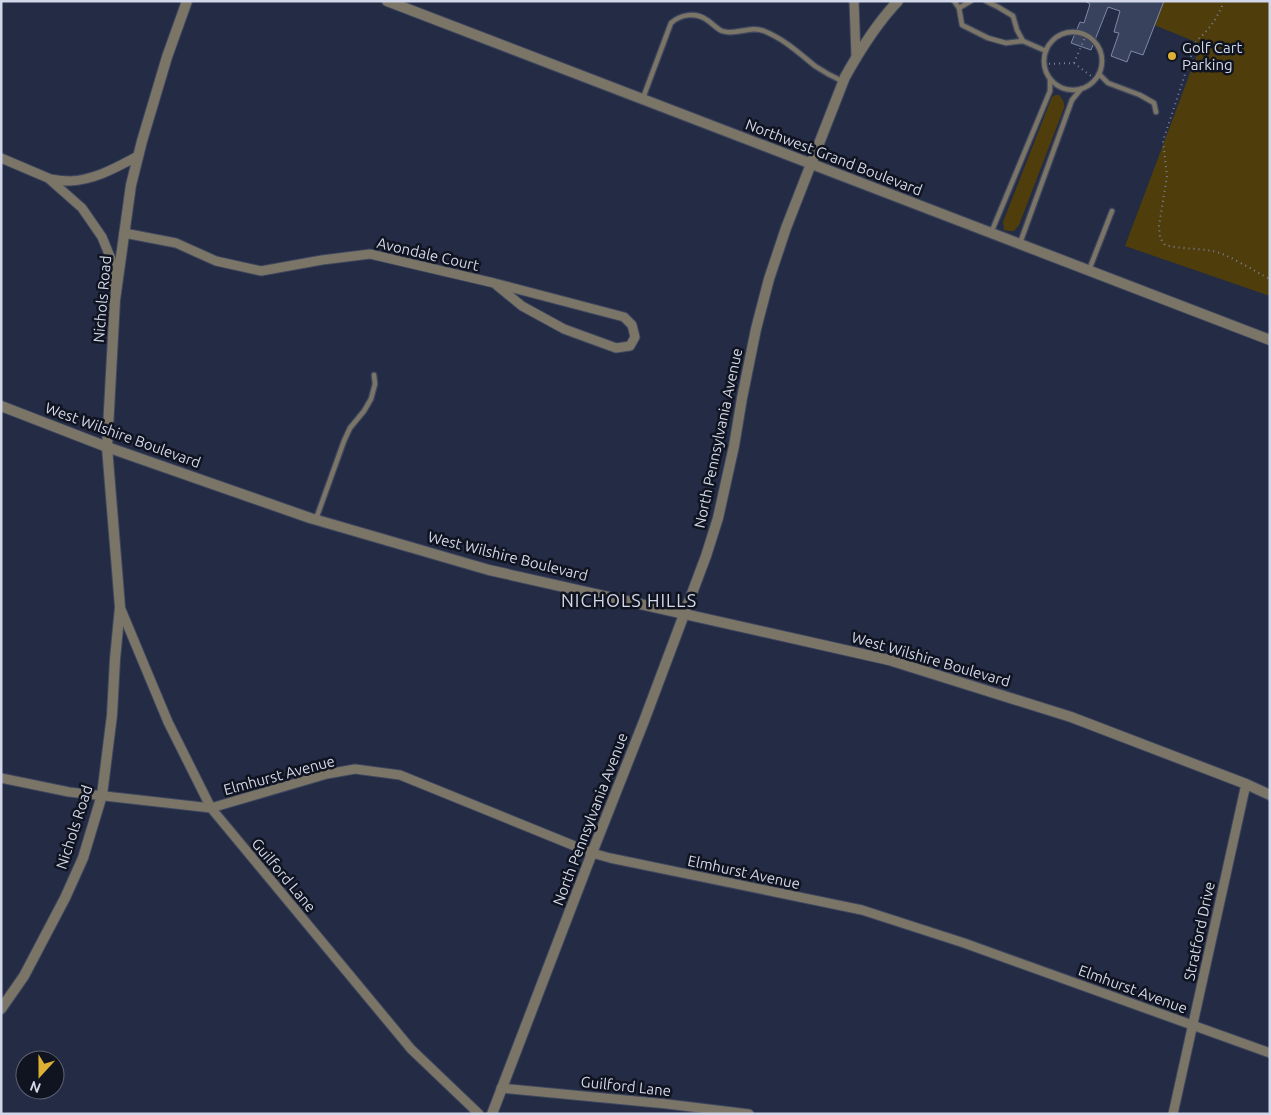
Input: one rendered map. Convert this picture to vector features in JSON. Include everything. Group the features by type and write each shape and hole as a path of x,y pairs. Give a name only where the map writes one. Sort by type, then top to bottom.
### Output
{"street":[{"name":"Nichols Road","path":"1,1008 24,976 66,898 83,858 102,795 112,715 120,607 108,447 115,300 131,184 167,57 187,1"},
{"name":"Northwest Grand Boulevard","path":"387,1 1270,340"},
{"path":"854,1 856,56"},
{"name":"North Pennsylvania Avenue","path":"492,1114 629,761 685,613 718,518 756,329 769,278 786,228 843,82 856,56 873,30 898,1"},
{"path":"1,158 50,179 69,181 86,179 109,171 138,156"},
{"path":"50,179 82,208 102,237 111,259 115,300"},
{"name":"Avondale Court","path":"124,234 176,243 216,261 261,271 370,254 494,283 624,317 632,325 635,337 630,346 616,348 564,329 522,306 494,283"},
{"name":"West Wilshire Boulevard","path":"1,406 108,447 316,519 489,570 890,660 1071,717 1270,795"},
{"name":"Nichols Road","path":"120,607 168,722 210,808"},
{"name":"Elmhurst Avenue","path":"210,808 327,774 355,769 400,775 592,853 862,910 964,943 1270,1053"},
{"path":"1,778 69,792 210,808"},
{"name":"Stratford Drive","path":"1173,1114 1246,784"},
{"name":"Guilford Lane","path":"210,808 411,1049 479,1114"},
{"name":"Guilford Lane","path":"501,1088 748,1114"}],"lane":[{"path":"954,1 960,8 962,25 988,38 1006,42 1023,41 1046,51"},
{"path":"960,8 971,1"},
{"path":"986,1 1013,16 1023,41"},
{"path":"642,100 671,23 677,18 691,15 698,15 725,32 731,33 759,29 782,40 827,74 843,82"},
{"path":"1078,32 1086,35 1096,43 1101,52 1102,66 1099,74 1088,85 1081,88 1072,90 1057,85 1050,79 1044,64 1046,51 1052,40 1064,33 1078,32"},
{"path":"1099,74 1108,82 1154,103 1156,112"},
{"path":"991,234 1050,91 1050,79"},
{"path":"1019,244 1072,100 1081,88"},
{"path":"1088,271 1112,211"},
{"path":"316,519 344,441 350,428 371,399 375,384 374,376"}],"path":[{"path":"1224,1 1215,22 1196,41 1163,141 1167,176 1160,238 1165,245 1214,251 1270,279"},
{"path":"1074,63 1086,35"},
{"path":"1044,64 1074,63 1095,79"}],"shaded area":[{"path":"1164,1 1270,1 1270,296 1125,246 1201,44 1154,25"},
{"path":"1059,95 1063,100 1064,108 1019,225 1014,231 1004,230 1003,222 1052,97"}],"building":[{"path":"1085,1 1164,1 1143,55 1131,51 1127,62 1111,56 1119,33 1114,32 1120,11 1108,7 1091,50 1071,43 1080,22 1084,23 1090,4"}],"place":[{"name":"Golf Cart Parking","path":"1172,56"}],"district":[{"name":"NICHOLS HILLS","path":"629,600"}]}
